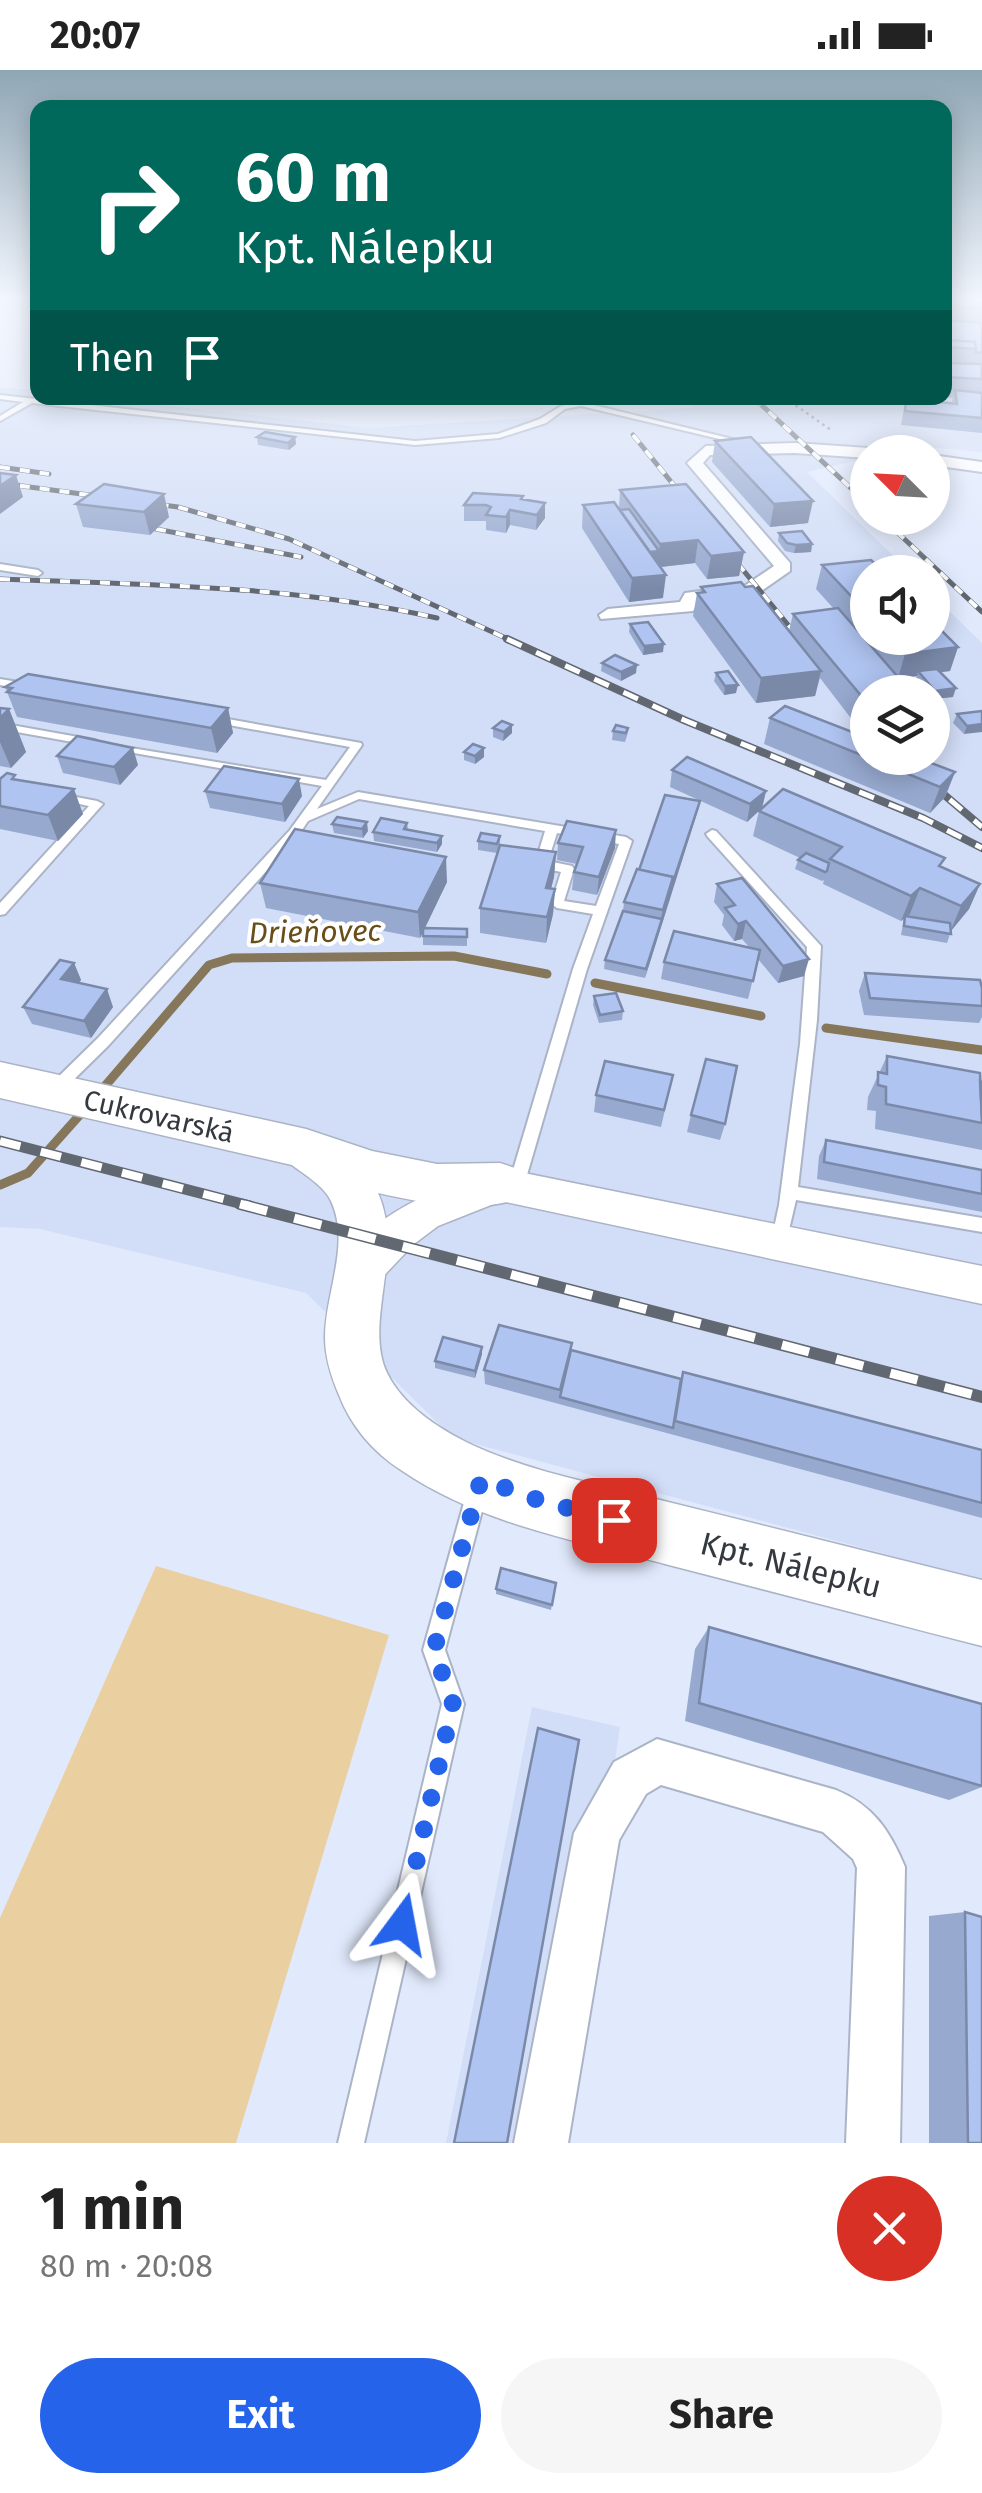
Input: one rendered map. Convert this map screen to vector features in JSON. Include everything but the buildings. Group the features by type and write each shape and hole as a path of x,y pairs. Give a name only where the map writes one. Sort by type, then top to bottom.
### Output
{"main road":[{"name":"Cukrovarská","path":"41,1088 306,1150 372,1171 436,1184 508,1185"},
{"name":"Kpt. Nálepku","path":"306,1150 341,1176 356,1199 362,1236 352,1322 353,1347 363,1386 376,1408 422,1449 481,1479 541,1501 982,1614"}],"street":[{"path":"608,615 686,606 692,596 750,590 784,567 695,463 706,451 763,448 850,452"},
{"path":"950,462 982,466"},
{"path":"358,1274 399,1232 424,1214 508,1185 982,1285"},
{"path":"540,2143 597,1834 630,1778 656,1760 836,1814 870,1842 881,1866 872,2143"}],"lane":[{"path":"0,419 30,401"},
{"path":"77,405 415,442 499,436 576,405"},
{"path":"590,405 605,407"},
{"path":"598,405 763,448"},
{"path":"0,567 38,574"},
{"path":"0,682 38,688"},
{"path":"41,1088 103,1042 304,820 357,745 188,715"},
{"path":"0,726 330,784"},
{"path":"0,911 96,804 51,795"},
{"path":"304,820 358,795 626,841 508,1185"},
{"path":"552,828 541,864 568,868 558,904 600,912"},
{"path":"712,834 814,946 814,992 789,1192 790,1211 779,1242"},
{"path":"789,1192 982,1224"},
{"path":"351,2143 453,1704 434,1650 481,1479"}],"path":[{"path":"795,405 840,435"}],"shaded area":[{"path":"0,397 30,397 30,405 160,405 369,428 692,405 952,405 952,397 982,397 982,452 950,449 950,435 850,435 850,462 807,472 850,514 850,535 872,535 892,555 850,555 850,655 950,655 950,612 982,643 982,1580 453,1438 306,1293 40,1229 0,1227"},
{"path":"156,1566 389,1635 236,2143 0,2143 0,1918"},
{"path":"532,1707 620,1727 558,2143 446,2143"}],"waterway":[{"name":"Drieňovec","path":"99,1093 209,965 232,958 454,956 547,974"},
{"name":"Drieňovec","path":"595,983 761,1016"},
{"name":"Drieňovec","path":"826,1028 982,1050"},
{"name":"Drieňovec","path":"0,1185 28,1173 86,1108"}],"railway":[{"path":"762,405 850,487"},
{"path":"633,435 690,505"},
{"path":"0,467 49,474"},
{"path":"0,483 178,507 289,539 512,641"},
{"path":"156,529 301,557"},
{"path":"900,535 982,612"},
{"path":"725,548 798,637"},
{"path":"0,579 274,593 437,618"},
{"path":"507,639 684,720 923,818 982,848"},
{"path":"921,775 982,827"},
{"path":"0,1141 250,1206"},
{"path":"240,1204 982,1397"}],"route":[{"path":"402,1924 453,1704 434,1650 481,1479 541,1501 614,1520"}]}
